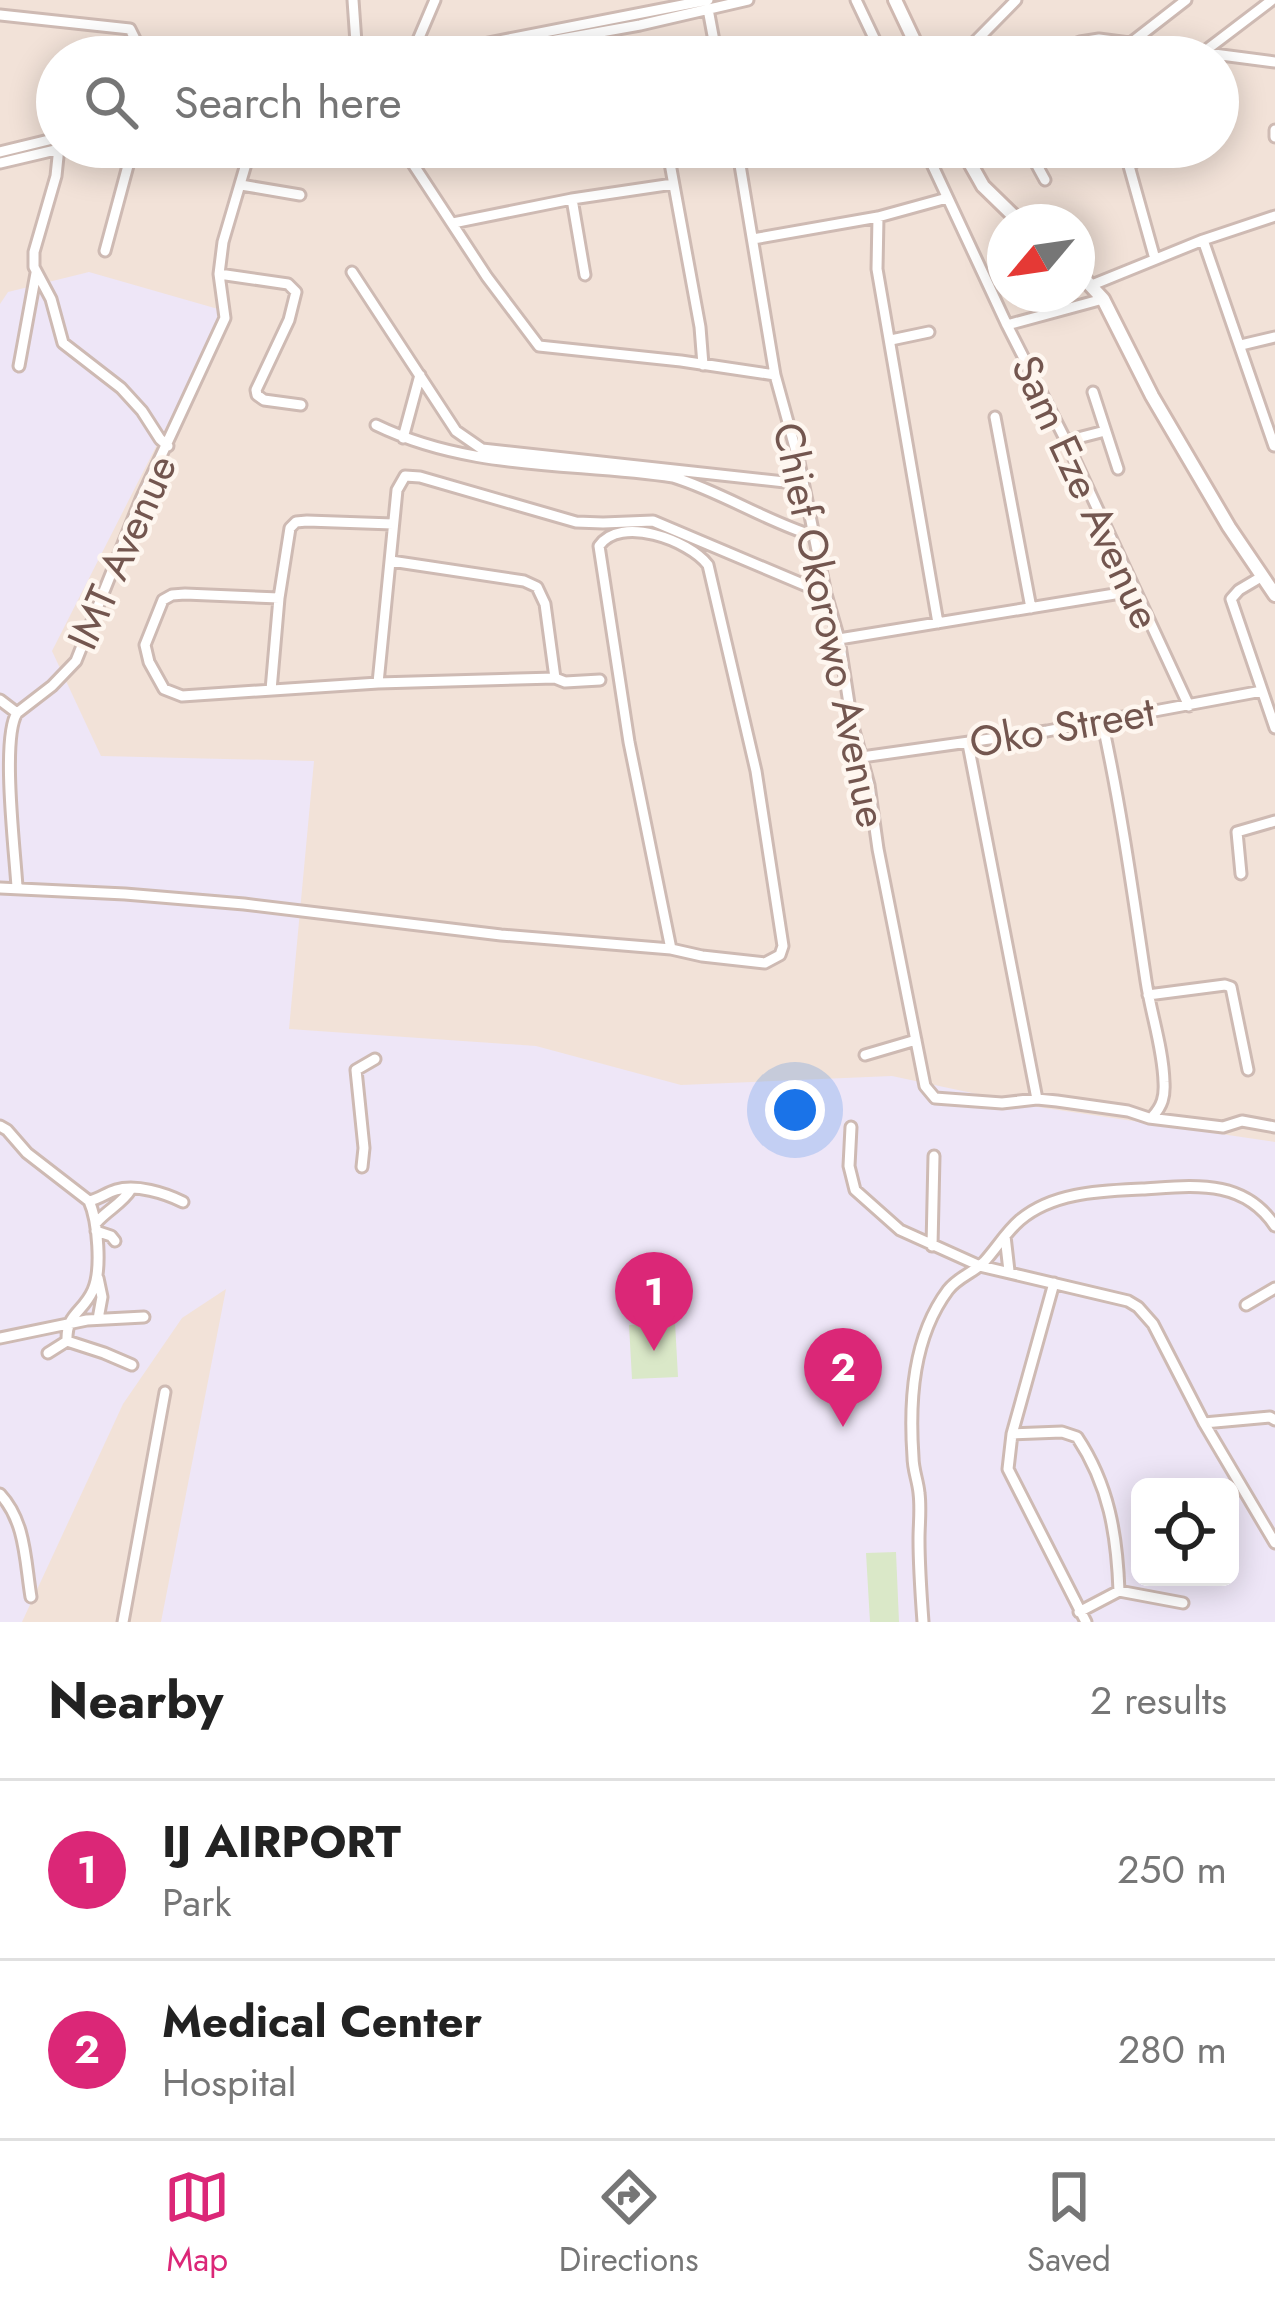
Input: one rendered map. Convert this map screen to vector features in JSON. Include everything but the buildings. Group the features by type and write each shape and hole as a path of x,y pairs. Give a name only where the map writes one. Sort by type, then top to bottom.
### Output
{"main road":[{"path":"895,0 912,36"},
{"path":"973,168 1002,204"},
{"path":"1095,289 1152,396 1275,595"}],"street":[{"path":"353,0 356,36"},
{"path":"420,36 435,0"},
{"path":"572,36 748,0"},
{"path":"856,0 873,36"},
{"path":"981,36 1016,0"},
{"path":"1140,36 1186,0"},
{"path":"1225,36 1273,0"},
{"path":"708,5 714,36"},
{"path":"0,15 130,29 134,36"},
{"path":"535,36 638,20"},
{"path":"1239,59 1275,62"},
{"path":"0,152 36,147"},
{"path":"0,163 36,151"},
{"path":"57,168 33,261 51,299 60,334 66,346 121,388 168,446"},
{"path":"105,251 127,168"},
{"name":"IMT Avenue","path":"16,713 76,661 141,499 225,318 219,274 223,242 245,168"},
{"path":"415,168 539,346 775,375"},
{"path":"671,168 703,364"},
{"name":"Chief Okorowo Avenue","path":"740,168 775,375 839,640 925,1086 935,1098 1001,1103 1037,1099"},
{"name":"Sam Eze Avenue","path":"933,168 1189,706"},
{"path":"1038,168 1045,180"},
{"path":"1130,168 1155,259"},
{"path":"453,223 674,184"},
{"path":"241,185 300,195"},
{"path":"752,239 878,217 947,198"},
{"path":"572,199 585,275"},
{"path":"1095,284 1275,216"},
{"path":"878,217 877,269 938,623"},
{"path":"1203,240 1274,446"},
{"path":"352,272 456,431 482,448 803,484"},
{"path":"19,367 36,273"},
{"path":"219,274 288,284 296,292 289,320 256,390 264,400 301,405"},
{"path":"1006,325 1103,298"},
{"path":"891,340 929,332"},
{"path":"1241,345 1275,337"},
{"path":"403,438 420,375"},
{"path":"1094,392 1118,470"},
{"path":"995,417 1031,608"},
{"path":"376,425 403,438 479,459 673,477 814,536"},
{"path":"1066,441 1105,431"},
{"path":"378,683 393,524 400,481 411,475 576,521 653,521 826,594"},
{"path":"740,507 747,479"},
{"path":"271,690 288,536 296,522 393,524"},
{"path":"0,888 244,904 501,935 671,949 765,964 780,955 782,946 756,771 708,565 697,553 637,530 610,535 599,546 628,742 671,949"},
{"path":"391,561 524,581 537,587 545,604 555,677"},
{"path":"1261,577 1232,599 1275,728"},
{"path":"839,640 1133,591"},
{"path":"280,598 172,595 163,600 145,645 156,679 175,695 378,683 555,677 565,682 600,680"},
{"name":"Oko Street","path":"862,757 968,744 1262,691"},
{"path":"0,700 16,713 10,724 16,886"},
{"path":"1102,721 1165,1085 1162,1105 1153,1116"},
{"path":"968,744 1037,1099 1222,1127 1241,1120 1275,1127"},
{"path":"1240,874 1238,832 1275,821"},
{"path":"1148,995 1231,987 1248,1070"},
{"path":"866,1055 916,1040"},
{"path":"362,1167 356,1070 375,1059"},
{"path":"0,1126 89,1202 102,1297 98,1319"},
{"path":"851,1127 849,1166 855,1190 900,1230 980,1266 1138,1307 1154,1324 1204,1423 1275,1543"},
{"path":"932,1246 934,1156"},
{"path":"922,1622 912,1420 916,1363 950,1286 980,1266 1023,1217 1063,1198 1180,1186 1215,1188 1250,1199 1275,1226"},
{"path":"89,1202 119,1189 163,1194 183,1202"},
{"path":"96,1227 131,1189"},
{"path":"96,1227 115,1241"},
{"path":"1005,1236 1010,1271"},
{"path":"67,1341 67,1325 90,1296 97,1276"},
{"path":"1054,1283 1012,1434 1007,1469 1083,1617 1119,1591 1183,1603"},
{"path":"1246,1305 1275,1288"},
{"path":"0,1338 98,1319 144,1317"},
{"path":"49,1353 67,1341"},
{"path":"67,1341 132,1365"},
{"path":"123,1622 165,1392"},
{"path":"1204,1423 1234,1418 1275,1420"},
{"path":"1012,1434 1062,1432 1077,1437 1096,1468 1109,1504 1119,1591"},
{"path":"0,1494 21,1527 31,1597"},
{"path":"1104,1599 1118,1571"}],"shaded area":[{"path":"0,0 1275,0 1275,1622 0,1622"},
{"path":"89,272 225,311 52,651 101,756 314,761 289,1029 536,1046 681,1085 892,1076 1038,1107 1275,1142 1275,1622 161,1622 226,1289 182,1318 123,1404 22,1622 0,1622 0,304 8,292"}],"green space":[{"path":"675,1322 678,1377 632,1379 629,1325"},
{"path":"896,1552 899,1622 870,1622 866,1553"}],"place":[{"name":"IJ AIRPORT","path":"654,1351"},
{"name":"Medical Center","path":"843,1427"}]}
